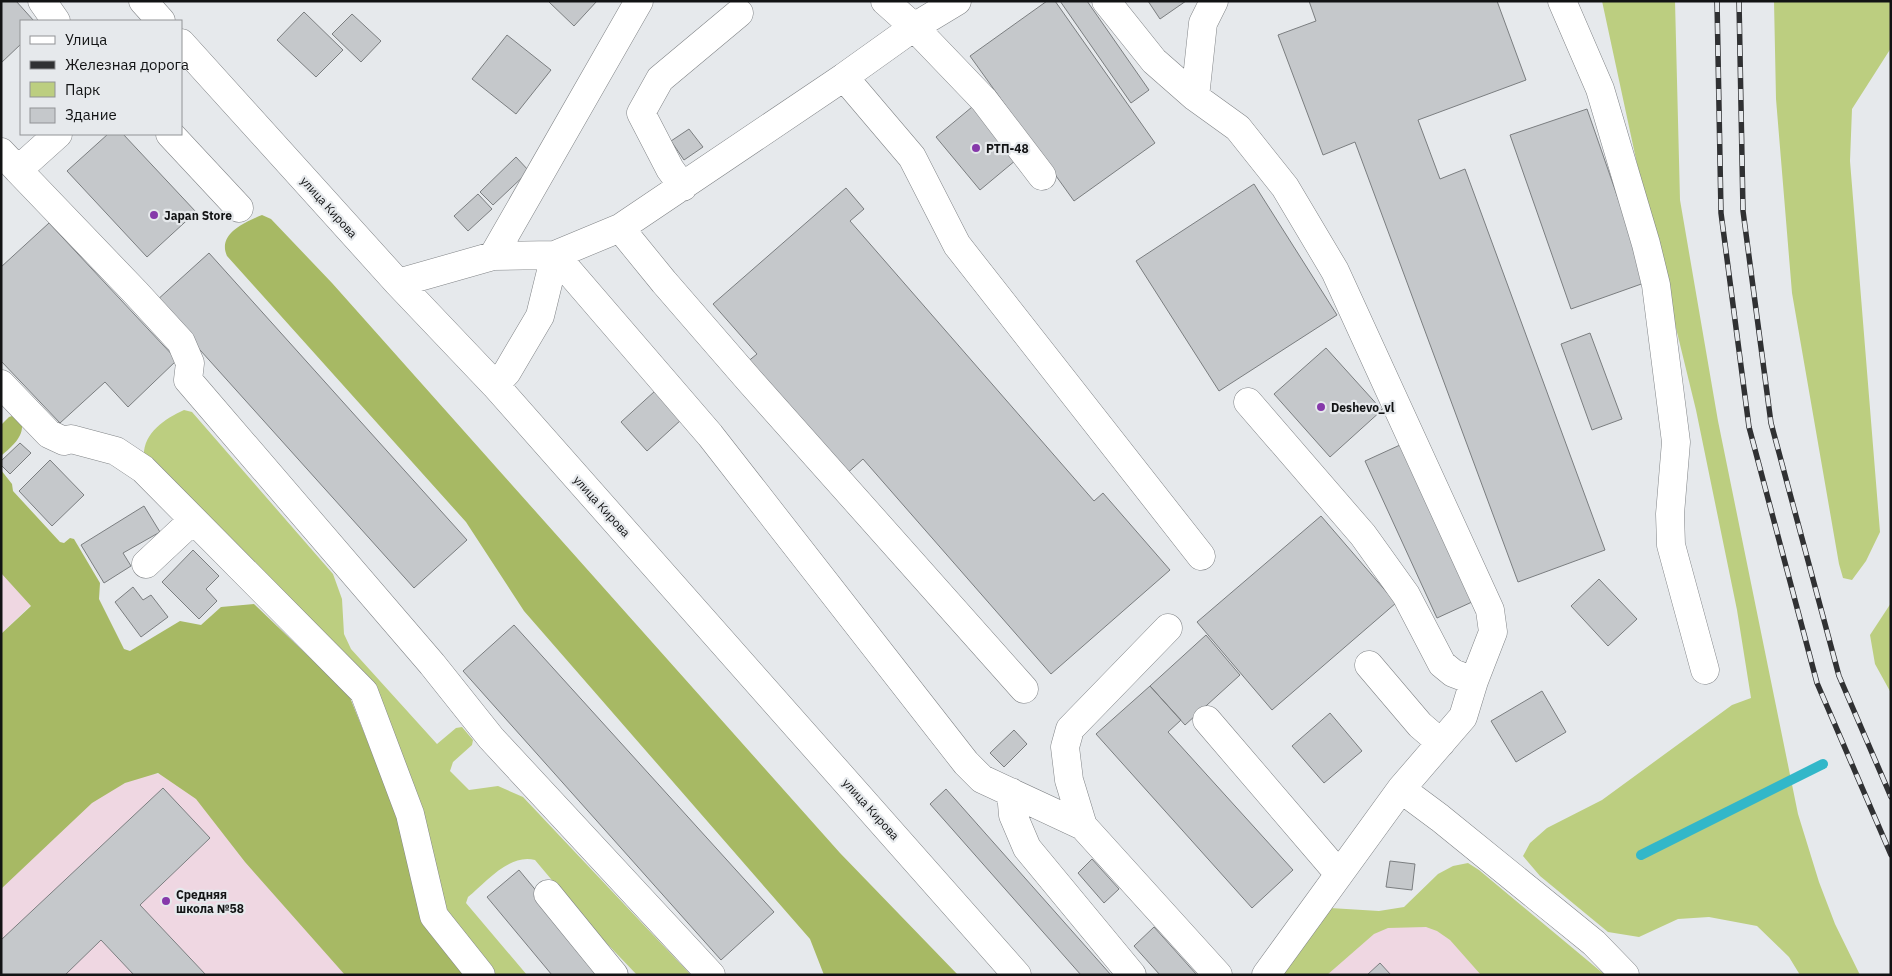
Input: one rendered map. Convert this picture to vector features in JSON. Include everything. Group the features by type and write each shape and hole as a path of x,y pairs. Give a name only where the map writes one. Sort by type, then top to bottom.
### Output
{"street":[{"path":"42,1 55,20"},
{"path":"143,1 161,20"},
{"path":"493,256 639,1"},
{"path":"886,1 914,26 984,100 1042,176"},
{"path":"398,283 493,256 555,255 620,228 844,77 914,26 956,1"},
{"path":"1106,1 1154,61 1195,97 1238,128 1285,187 1335,271 1490,610 1493,632 1474,681 1463,717 1401,789 1266,975"},
{"path":"1195,97 1203,23 1214,1"},
{"path":"1562,1 1600,89 1646,244 1656,285 1676,442 1670,514 1670,545 1705,670"},
{"path":"683,186 670,169 641,113 660,79 739,13"},
{"name":"улица Кирова","path":"182,44 398,283 495,385 1017,975"},
{"path":"844,77 912,157 957,245 1201,556"},
{"path":"56,135 9,161 181,342 190,363 188,380 432,664 491,738 711,975"},
{"path":"171,135 239,208"},
{"path":"620,228 749,380 1024,689"},
{"path":"495,385 507,372 540,316 555,255"},
{"path":"555,255 710,436 966,763 982,779 1083,826 1218,975"},
{"path":"1,384 49,434 64,441 71,439 116,451 143,469 364,692 410,814 434,916 482,975"},
{"path":"1248,402 1363,535 1406,595 1442,664 1453,673 1474,681"},
{"path":"146,564 193,520"},
{"path":"1083,826 1069,780 1065,747 1070,729 1168,628"},
{"path":"1369,665 1420,725 1441,743"},
{"path":"1207,720 1339,874"},
{"path":"1401,789 1440,818 1594,943 1625,975"},
{"path":"1011,792 1013,815 1027,848 1132,975"},
{"path":"548,894 614,975"}],"shaded area":[{"path":"1,561 37,599 1,634"},
{"name":"Средняя школа №58","path":"150,774 213,775 400,975 1,975 1,828"},
{"path":"1382,911 1577,975 1314,975"}],"green space":[{"path":"1602,1 1675,1 1680,200 1718,421 1798,814 1819,882 1835,924 1860,975 1800,975 1789,957 1757,926 1709,917 1678,919 1639,937 1608,932 1540,876 1523,856 1530,843 1547,828 1602,800 1732,705 1751,698 1737,610 1696,410 1645,201"},
{"path":"1774,1 1891,1 1891,48 1852,109 1850,161 1880,532 1866,561 1852,580 1843,578 1839,564 1792,293 1776,99"},
{"path":"262,215 271,219 332,283 840,853 958,975 824,975 810,939 524,611 466,522 227,256 225,248 229,235 241,225"},
{"path":"184,410 192,412 333,574 342,599 344,634 351,649 437,744 456,728 462,727 473,740 472,745 453,762 450,771 469,790 498,786 523,797 691,975 637,975 593,929 535,860 526,859 517,861 499,870 468,897 466,903 527,975 493,975 448,919 368,688 144,458 144,449 156,428"},
{"path":"12,416 22,425 22,430 15,442 1,456 1,425"},
{"path":"1,470 12,484 13,491 60,542 64,543 70,538 74,539 100,583 99,599 124,649 130,651 180,621 201,625 221,607 254,604 349,695 399,820 466,975 345,975 245,862 196,799 158,773 125,783 92,803 1,889 1,634 31,606 1,573"},
{"path":"1891,603 1891,693 1875,664 1870,635"},
{"path":"1468,863 1479,870 1605,975 1481,975 1450,940 1437,931 1426,927 1388,928 1374,934 1327,975 1282,975 1330,908 1379,911 1404,907 1438,874 1453,866"}],"building":[{"path":"1,1 16,1 33,20 20,20 20,45 1,63"},
{"path":"548,1 597,1 574,26"},
{"path":"1047,1 1055,1 1155,143 1074,201 970,56"},
{"path":"1060,1 1087,1 1149,90 1131,103"},
{"path":"1148,1 1186,1 1160,19"},
{"path":"1309,1 1497,1 1526,80 1418,120 1440,179 1465,169 1605,550 1518,582 1355,142 1323,155 1278,35 1316,21"},
{"path":"304,12 343,50 316,77 277,40"},
{"path":"352,14 381,41 361,62 332,34"},
{"path":"507,35 551,70 516,114 472,79"},
{"name":"РТП-48","path":"972,107 1016,160 980,190 936,137"},
{"path":"1587,109 1647,282 1571,309 1510,135"},
{"path":"689,129 703,147 684,160 671,141"},
{"path":"107,135 124,135 196,212 147,257 67,171"},
{"path":"516,157 529,171 493,205 480,192"},
{"path":"1254,184 1337,315 1219,391 1136,261"},
{"path":"846,188 864,209 850,221 1094,501 1103,493 1170,570 1051,674 863,459 844,476 746,363 757,354 713,304"},
{"path":"478,194 492,209 468,231 454,216"},
{"path":"49,223 177,360 128,407 105,382 60,423 1,361 1,267"},
{"path":"209,253 467,540 414,588 156,301"},
{"path":"1590,333 1622,419 1592,430 1561,344"},
{"path":"1326,348 1382,410 1330,457 1274,394"},
{"path":"655,391 681,420 647,451 621,422"},
{"path":"20,443 31,453 10,474 1,465 1,461"},
{"path":"1400,445 1472,602 1437,618 1365,461"},
{"path":"50,460 84,495 52,526 19,491"},
{"path":"144,506 160,532 123,553 131,566 104,583 81,545"},
{"path":"1321,516 1396,603 1272,710 1197,622"},
{"path":"193,550 219,576 206,589 217,601 199,619 162,582"},
{"path":"1599,579 1637,619 1608,646 1571,606"},
{"path":"133,587 143,600 151,595 168,617 141,637 115,602"},
{"path":"514,625 774,912 721,960 463,671"},
{"path":"1206,635 1240,675 1185,725 1150,686"},
{"path":"1150,686 1181,720 1168,732 1293,870 1252,908 1096,734"},
{"path":"1542,691 1566,732 1516,762 1491,721"},
{"path":"1330,713 1362,751 1324,783 1292,746"},
{"path":"1014,730 1027,744 1004,767 990,753"},
{"path":"163,788 210,838 140,905 206,975 134,975 101,940 65,975 1,975 1,940"},
{"path":"946,789 1111,975 1081,975 930,804"},
{"path":"1092,859 1119,889 1104,903 1078,873"},
{"path":"1390,861 1415,864 1412,890 1386,887"},
{"path":"519,870 606,975 552,975 487,897"},
{"path":"1154,927 1197,975 1160,975 1134,946"},
{"path":"1380,963 1391,975 1367,975"}],"waterway":[{"path":"1641,855 1823,764"}],"railway":[{"path":"1717,1 1721,213 1749,427 1817,683 1891,855"},
{"path":"1739,1 1743,211 1771,423 1839,676 1891,797"}],"place":[{"name":"РТП-48","path":"976,148"},
{"name":"Japan Store","path":"154,215"},
{"name":"Deshevo_vl","path":"1321,407"},
{"name":"Средняя школа №58","path":"166,901"}]}
